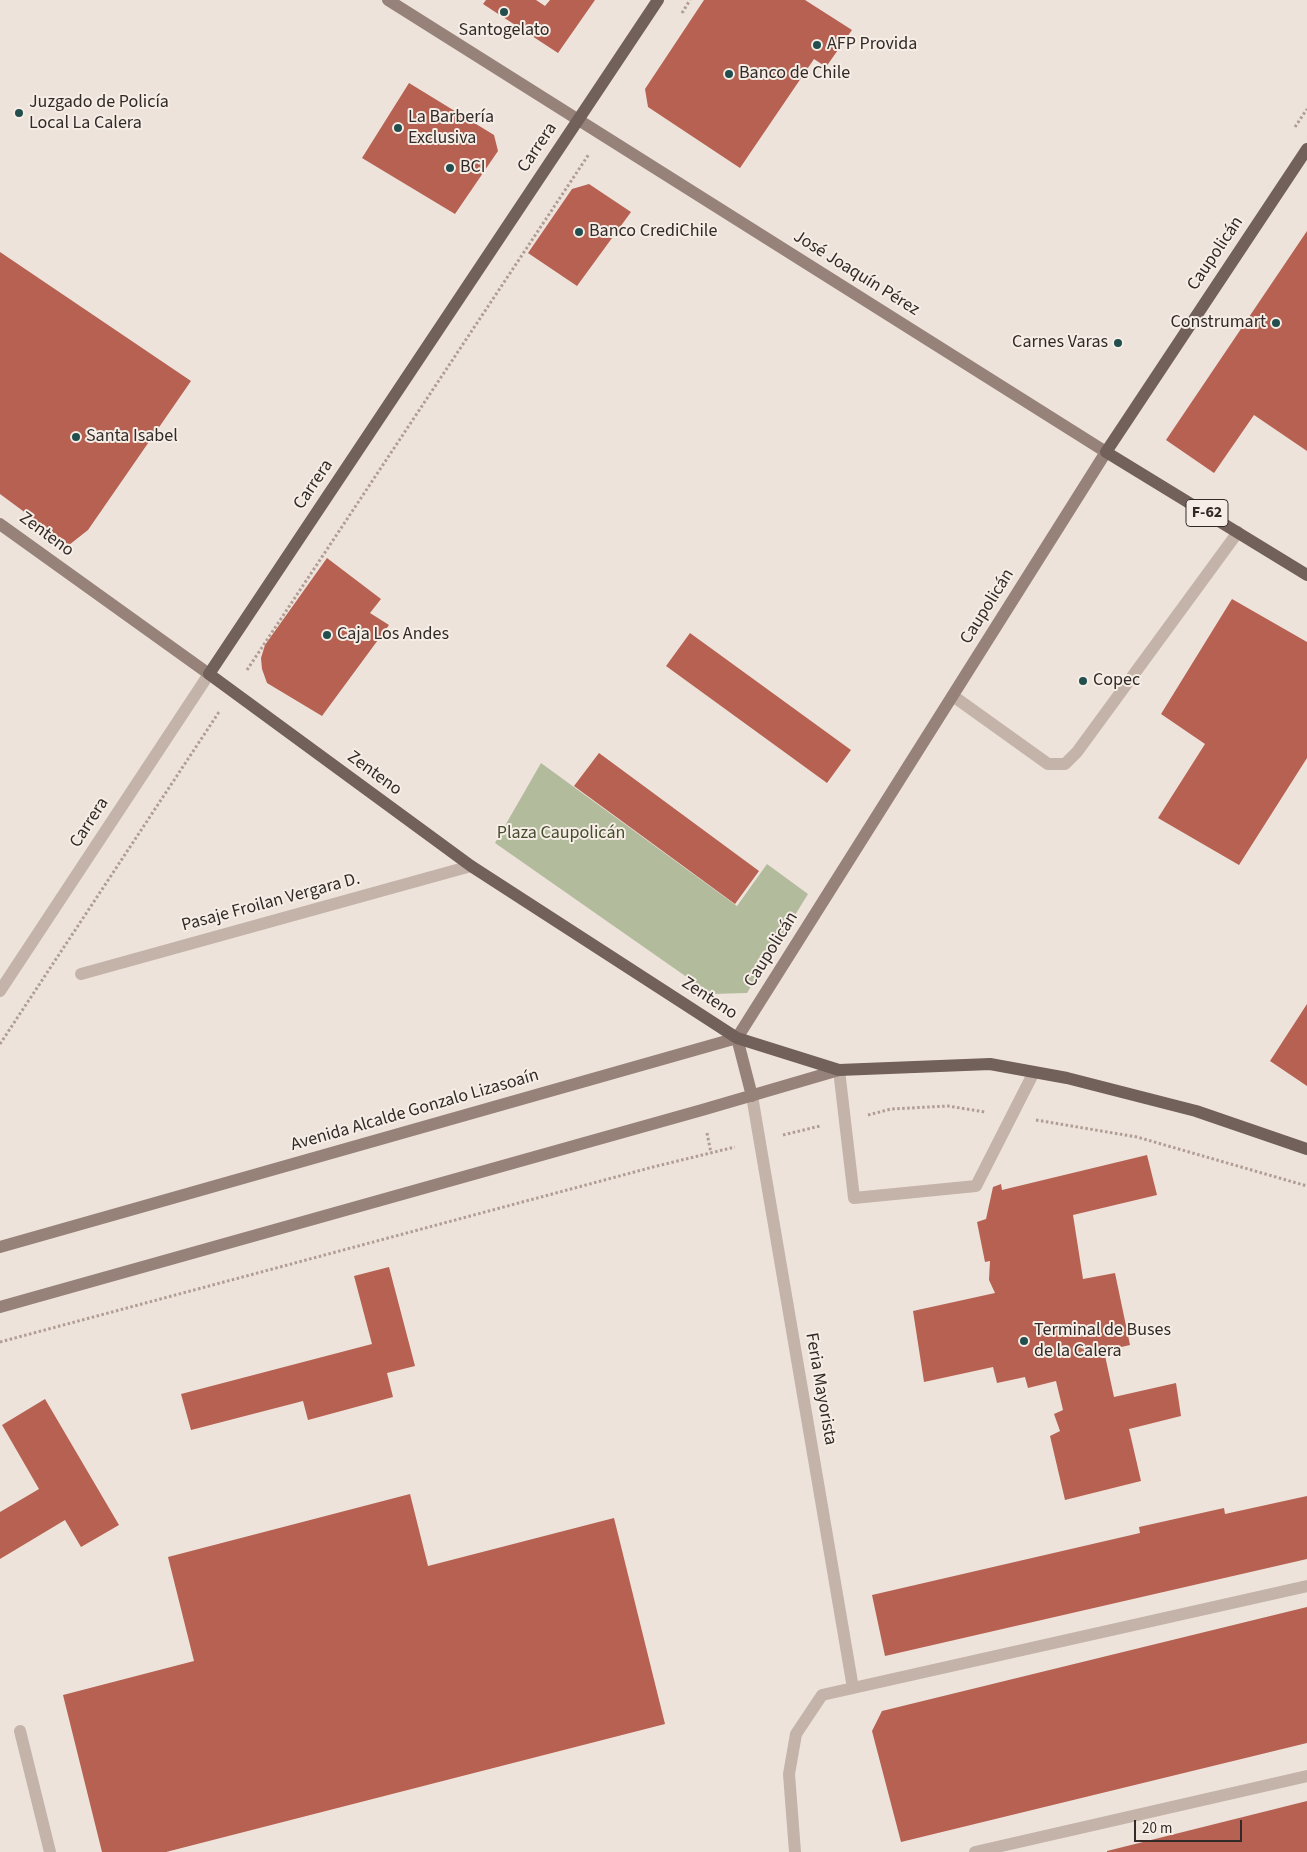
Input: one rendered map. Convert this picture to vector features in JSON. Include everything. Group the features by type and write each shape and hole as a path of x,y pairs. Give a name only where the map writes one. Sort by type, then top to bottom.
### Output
{"main road":[{"name":"José Joaquín Pérez","path":"388,0 1106,452 1307,575"},
{"name":"Carrera","path":"209,674 658,0"},
{"name":"Caupolicán","path":"737,1038 1106,452 1307,149"},
{"name":"Zenteno","path":"0,524 233,691 471,866 737,1038"},
{"path":"737,1038 839,1070"},
{"path":"737,1038 752,1096"},
{"name":"Avenida Alcalde Gonzalo Lizasoaín","path":"0,1247 737,1038"},
{"path":"0,1308 839,1070 990,1064 1067,1078 1196,1111 1307,1149"}],"street":[{"path":"953,696 1048,764 1065,764 1077,752 1238,532"},
{"name":"Carrera","path":"0,991 209,674"},
{"name":"Pasaje Froilan Vergara D.","path":"81,974 471,866"},
{"path":"839,1070 854,1198 976,1186 1034,1072"},
{"name":"Feria Mayorista","path":"752,1096 853,1688"},
{"path":"795,1852 789,1774 796,1734 822,1695 1307,1586"},
{"path":"20,1732 50,1852"},
{"path":"975,1852 1307,1776"}],"path":[{"path":"680,16 690,0"},
{"path":"0,1044 602,134"},
{"path":"0,1342 644,1169 891,1110 948,1106 1137,1137 1307,1186"}],"green space":[{"name":"Plaza Caupolicán","path":"541,763 737,906 767,864 808,894 747,993 711,994 495,843"}],"building":[{"path":"486,0 536,0 545,6 550,0 595,0 558,53 483,4"},
{"name":"Banco de Chile","path":"704,0 805,0 852,30 826,67 814,59 740,168 648,107 645,89"},
{"path":"409,83 494,135 498,151 455,214 362,158"},
{"name":"Banco CrediChile","path":"589,184 631,212 577,286 528,253 572,189"},
{"name":"Construmart","path":"1307,231 1307,451 1254,415 1214,473 1166,440"},
{"name":"Santa Isabel","path":"0,252 191,381 88,530 69,545 0,494"},
{"name":"Caja Los Andes","path":"327,558 381,599 370,613 389,625 322,716 267,683 262,669 261,658 265,645"},
{"path":"1232,599 1307,642 1307,758 1239,865 1158,818 1205,744 1161,714"},
{"path":"690,633 851,750 827,783 666,666"},
{"path":"599,753 759,871 735,904 574,786"},
{"path":"1307,1004 1307,1086 1270,1061"},
{"path":"1147,1155 1157,1195 1073,1215 1083,1279 1115,1273 1130,1345 1104,1351 1114,1397 1176,1383 1181,1416 1129,1429 1141,1481 1065,1500 1050,1436 1060,1431 1054,1414 1063,1410 1056,1381 1028,1388 1025,1377 997,1383 993,1367 924,1382 913,1311 995,1293 989,1280 990,1261 985,1262 977,1222 986,1219 993,1187 1001,1184 1002,1190"},
{"path":"389,1267 415,1366 387,1373 393,1397 308,1420 303,1401 191,1430 181,1394 372,1344 354,1276"},
{"path":"45,1399 119,1525 81,1547 65,1520 0,1559 0,1512 39,1489 2,1425"},
{"path":"410,1494 428,1566 614,1518 665,1724 166,1852 102,1852 63,1695 194,1661 168,1557"},
{"path":"1307,1496 1307,1559 885,1656 872,1595 1140,1533 1139,1527 1224,1508 1225,1514"},
{"path":"1307,1607 1307,1743 901,1842 872,1731 882,1711"},
{"path":"1307,1801 1307,1852 1107,1852 1107,1851"}],"place":[{"name":"Santogelato","path":"504,12"},
{"name":"AFP Provida","path":"817,45"},
{"name":"Banco de Chile","path":"729,74"},
{"name":"Juzgado de Policía Local La Calera","path":"19,113"},
{"name":"La Barbería Exclusiva","path":"398,128"},
{"name":"BCI","path":"450,168"},
{"name":"Banco CrediChile","path":"579,232"},
{"name":"Construmart","path":"1276,323"},
{"name":"Carnes Varas","path":"1118,343"},
{"name":"Santa Isabel","path":"76,437"},
{"name":"Caja Los Andes","path":"327,635"},
{"name":"Copec","path":"1083,681"},
{"name":"Terminal de Buses de la Calera","path":"1024,1341"}]}
